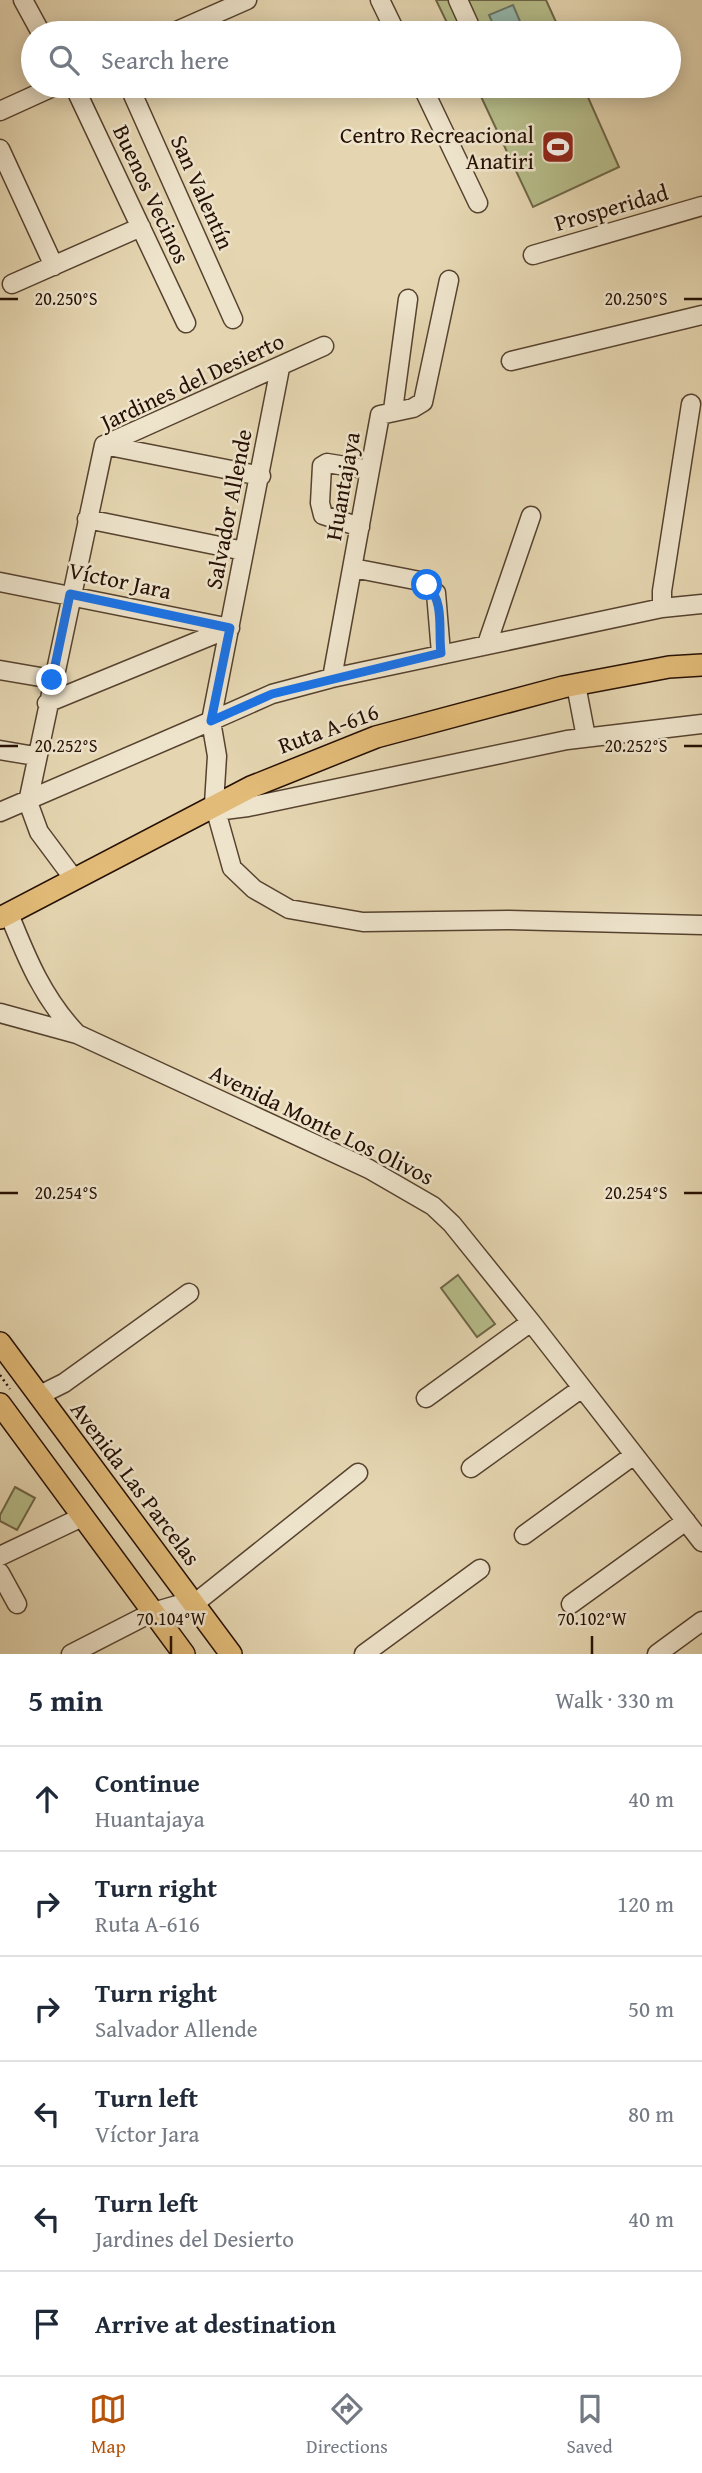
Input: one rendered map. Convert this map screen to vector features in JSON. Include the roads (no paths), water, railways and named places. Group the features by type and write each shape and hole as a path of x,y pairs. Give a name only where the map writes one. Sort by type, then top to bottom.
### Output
{"main road":[{"name":"Ruta A-616","path":"5,916 306,763 376,737 477,708 576,685 669,667 702,665"},
{"name":"Avenida Las Parcelas","path":"0,1343 230,1654"},
{"path":"0,1404 184,1654"}],"street":[{"path":"23,0 34,21"},
{"path":"199,21 247,0"},
{"path":"380,0 390,21"},
{"path":"458,0 468,21"},
{"path":"0,111 29,98"},
{"name":"Buenos Vecinos","path":"80,98 186,323"},
{"name":"San Valentín","path":"134,98 233,319"},
{"path":"428,98 478,203"},
{"path":"0,149 54,266"},
{"name":"Prosperidad","path":"533,255 702,206"},
{"path":"12,284 141,227"},
{"path":"408,299 393,410 413,408 423,402 449,280"},
{"path":"511,361 702,315"},
{"name":"Jardines del Desierto","path":"28,802 35,756 104,445 324,346"},
{"name":"Salvador Allende","path":"211,721 280,368"},
{"path":"663,608 662,592 691,404"},
{"name":"Huantajaya","path":"332,678 380,415 393,410"},
{"path":"104,445 261,476"},
{"path":"360,527 323,515 320,477 322,466 327,463 370,470"},
{"path":"487,644 531,516"},
{"path":"87,519 244,551"},
{"name":"Huantajaya","path":"353,568 420,581 436,593 441,653"},
{"name":"Víctor Jara","path":"0,582 230,628"},
{"name":"Ruta A-616","path":"211,721 272,694 332,678 663,608 702,604"},
{"path":"47,703 230,628"},
{"path":"0,670 52,680"},
{"path":"576,685 586,737"},
{"path":"0,812 211,721 217,756 215,808 232,868 254,889 289,909 363,922 509,920 702,925"},
{"path":"215,808 586,737 702,723"},
{"path":"0,750 35,756"},
{"path":"28,802 39,832 74,879"},
{"name":"Avenida Monte Los Olivos","path":"5,916 53,1008 77,1034 369,1169 433,1206 452,1224 531,1322 702,1542"},
{"path":"0,1013 77,1034"},
{"path":"38,1396 64,1383 189,1293"},
{"path":"426,1398 531,1322"},
{"path":"471,1468 582,1388"},
{"path":"524,1535 634,1455"},
{"path":"71,1654 153,1612 192,1603 358,1473"},
{"path":"0,1556 82,1517"},
{"path":"571,1604 686,1521"},
{"path":"364,1654 480,1569"},
{"path":"0,1573 17,1604"},
{"path":"657,1654 680,1647 702,1621"}],"place":[{"name":"Centro Recreacional Anatiri","path":"558,147"}]}
